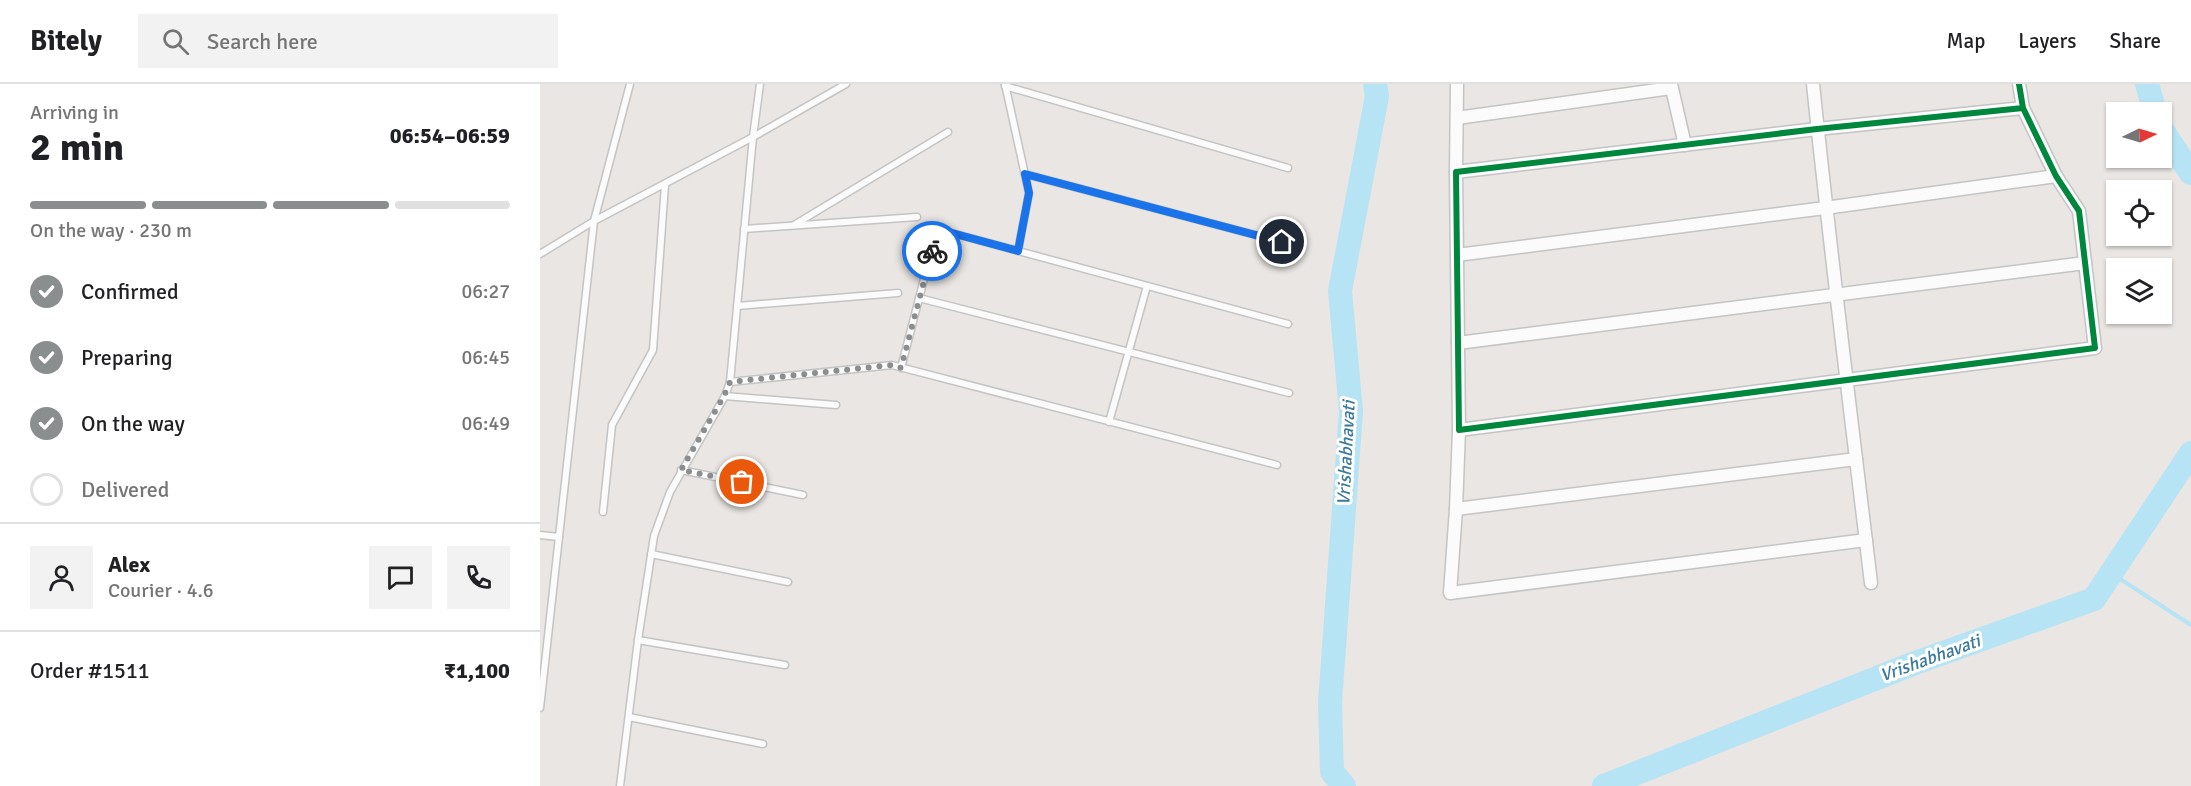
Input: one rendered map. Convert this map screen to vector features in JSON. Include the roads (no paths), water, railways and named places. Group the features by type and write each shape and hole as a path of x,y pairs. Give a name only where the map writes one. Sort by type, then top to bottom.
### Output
{"street":[{"path":"1457,84 1459,430 1450,593 1866,540"},
{"path":"1813,84 1871,583"},
{"path":"1459,430 2095,348 2079,211 2056,176 2023,108 2019,84"},
{"path":"1457,117 1671,86 1685,145"},
{"path":"1456,172 1817,129 2023,108"},
{"path":"1457,255 2056,176"},
{"path":"1458,343 2085,263"},
{"path":"1456,509 1856,459"}],"lane":[{"path":"540,708 594,221 630,84"},
{"path":"620,786 638,640 651,554 658,525 681,470 730,382 760,84"},
{"path":"540,254 594,221 665,185 846,84"},
{"path":"1018,251 1029,193 1005,85 1288,168"},
{"path":"794,225 948,132"},
{"path":"1025,174 1282,242"},
{"path":"603,512 612,425 653,350 665,185"},
{"path":"744,229 917,217"},
{"path":"901,368 937,229 1288,324"},
{"path":"1109,422 1146,286"},
{"path":"737,306 898,292"},
{"path":"919,298 1288,393"},
{"path":"730,382 892,365 1277,465"},
{"path":"724,396 836,405"},
{"path":"681,470 803,495"},
{"path":"540,535 559,537"},
{"path":"651,554 788,582"},
{"path":"638,640 785,665"},
{"path":"629,717 763,744"}],"waterway":[{"name":"Vrishabhavati","path":"1344,786 1332,772 1330,703 1351,411 1340,291 1377,96 1375,84"},
{"name":"Vrishabhavati","path":"2147,84 2152,102"},
{"name":"Vrishabhavati","path":"2172,145 2191,173"},
{"name":"Vrishabhavati","path":"1604,786 1915,663 2094,599 2191,453"},
{"path":"2111,573 2191,625"}]}
